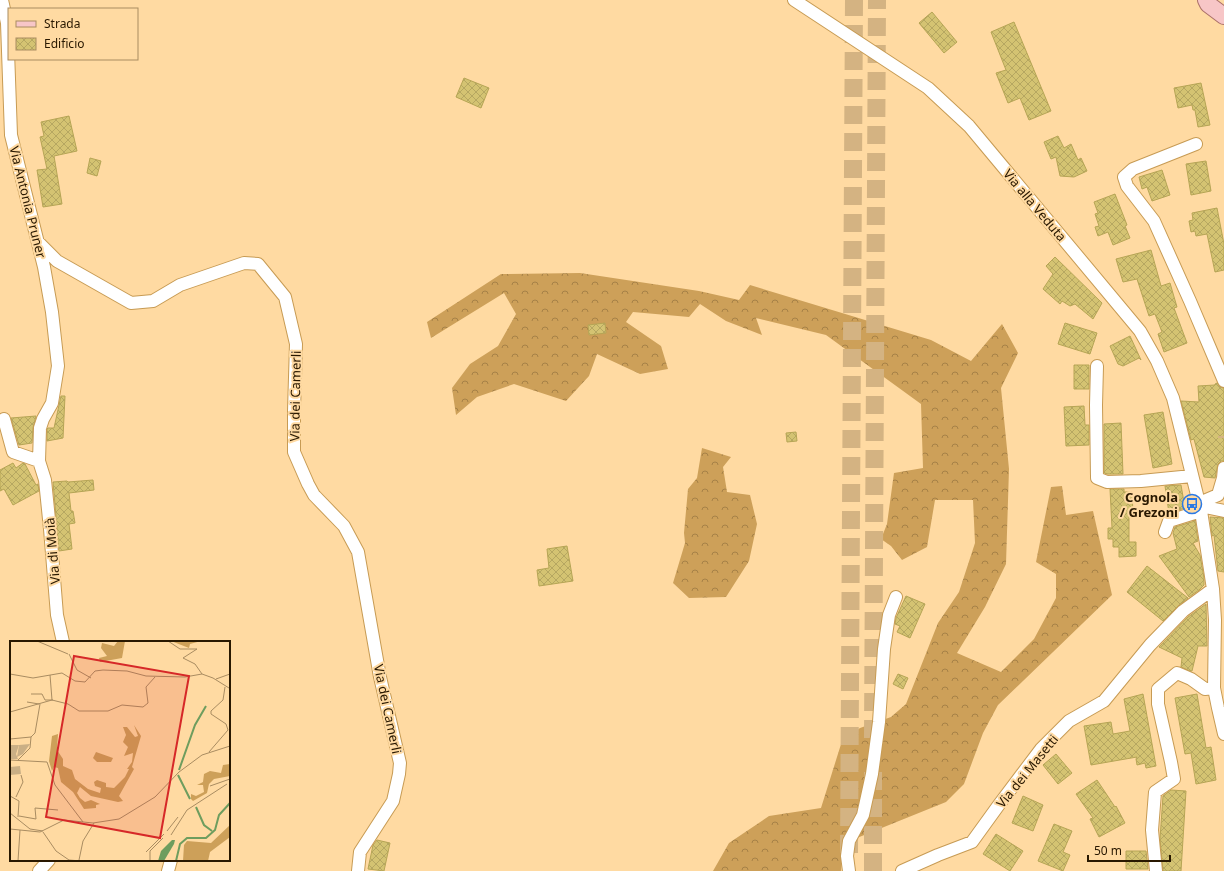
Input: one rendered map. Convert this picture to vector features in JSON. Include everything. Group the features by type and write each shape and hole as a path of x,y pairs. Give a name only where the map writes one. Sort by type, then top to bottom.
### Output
{"main road":[{"path":"1206,0 1208,4 1224,16"},
{"path":"1221,0 1224,6"}],"street":[{"name":"Via Antonia Pruner","path":"2,0 7,23 8,45"},
{"name":"Via alla Veduta","path":"794,0 928,88 969,126 1140,331 1173,398 1200,508 1213,589 1215,620 1214,688 1223,730"},
{"name":"Via Antonia Pruner","path":"9,60 12,135 44,267 52,312 58,366 52,403"},
{"path":"1196,144 1133,169 1124,178 1127,186 1154,221 1224,381"},
{"name":"Via dei Camerli","path":"38,242 57,261 131,303 153,301 180,285 244,263 258,264 285,297 296,344 294,452 314,495 344,526 358,552 380,677 400,763 393,800 360,852 358,871"},
{"path":"1098,366 1096,405 1097,478 1107,482 1192,476"},
{"name":"Via di Moià","path":"52,403 40,428 39,461 44,480 50,529 57,614 63,641"},
{"path":"4,419 13,452 39,461"},
{"path":"1200,508 1204,501 1218,495 1224,468"},
{"path":"1165,532 1169,521 1200,508 1224,511"},
{"name":"Via dei Masetti","path":"902,871 972,842 1041,749 1069,721 1104,700 1150,645 1183,611 1213,589"},
{"path":"849,871 846,856 849,841 863,815 872,774 880,722 884,648 889,615 896,597"},
{"path":"1155,870 1152,830 1155,792 1174,779 1172,762 1158,704 1158,689 1177,673 1192,679 1205,689 1214,688"},
{"path":"39,871 48,861"},
{"path":"168,871 171,861"}],"green space":[{"path":"580,273 699,291 739,300 750,285 931,340 971,361 1002,324 1018,353 1001,388 1009,469 1006,564 985,607 957,653 1001,672 1034,639 1056,598 1056,574 1036,562 1051,487 1062,486 1066,515 1093,511 1112,595 998,705 983,733 964,784 946,802 842,844 841,871 713,871 729,843 769,816 821,808 842,741 860,728 891,717 906,704 938,623 959,592 975,543 973,500 935,500 927,547 902,560 891,546 881,539 887,524 894,473 923,468 921,404 826,335 756,318 762,335 726,321 700,304 689,317 633,312 626,322 661,346 668,369 640,374 597,354 589,376 566,401 514,384 477,397 456,415 452,388 470,364 498,346 516,314 504,293 431,338 427,322 501,274"},
{"path":"702,448 731,457 723,467 727,492 750,495 757,524 749,561 726,597 689,598 673,583 685,543 684,533 688,489 697,478"}],"building":[{"path":"932,12 957,42 944,53 919,23"},
{"path":"1014,22 1051,111 1029,120 1020,98 1008,103 996,73 1006,70 991,32"},
{"path":"464,78 489,88 481,108 456,97"},
{"path":"1201,83 1210,125 1198,127 1195,110 1193,110 1192,105 1178,108 1174,88"},
{"path":"69,116 77,151 54,156 62,204 43,207 37,170 47,169 40,137 44,136 41,122"},
{"path":"1058,136 1064,148 1071,144 1078,160 1081,158 1087,171 1074,177 1060,176 1056,157 1051,159 1044,142"},
{"path":"90,158 101,161 97,176 87,173"},
{"path":"1206,161 1211,191 1191,195 1186,164"},
{"path":"1162,170 1170,195 1152,201 1147,187 1142,189 1139,177"},
{"path":"1115,194 1127,225 1125,226 1130,238 1113,245 1108,232 1098,236 1095,227 1099,226 1095,214 1098,213 1094,202"},
{"path":"1217,208 1224,244 1224,270 1215,272 1207,234 1196,236 1195,231 1191,232 1189,221 1193,220 1192,213"},
{"path":"1151,250 1161,286 1170,283 1177,307 1174,308 1187,343 1164,352 1158,334 1162,332 1155,314 1149,316 1137,279 1123,282 1116,259"},
{"path":"1055,257 1102,303 1093,319 1075,304 1070,306 1062,301 1060,304 1043,289 1053,274 1046,266"},
{"path":"605,323 606,333 589,335 588,325"},
{"path":"1065,323 1097,333 1090,354 1058,344"},
{"path":"1130,336 1141,360 1139,358 1123,366 1118,364 1110,346"},
{"path":"1074,365 1089,365 1089,389 1074,389"},
{"path":"1217,383 1220,387 1224,388 1224,461 1221,461 1218,464 1215,478 1204,477 1194,439 1191,440 1181,401 1199,402 1198,386 1215,385"},
{"path":"61,396 65,396 63,438 47,441 47,429 54,428"},
{"path":"1084,406 1085,425 1089,425 1089,445 1066,446 1064,407"},
{"path":"1163,412 1172,464 1153,468 1144,415"},
{"path":"36,416 33,428 32,443 19,445 11,418"},
{"path":"1121,423 1123,474 1104,473 1104,424"},
{"path":"796,432 797,441 787,442 786,433"},
{"path":"13,463 16,468 23,463 25,464 36,485 38,484 39,491 13,505 4,489 0,491 0,470"},
{"path":"93,480 94,490 69,493 71,511 73,511 75,523 69,524 72,549 59,551 53,482"},
{"path":"1181,485 1185,508 1169,513 1165,486"},
{"path":"1110,489 1124,489 1124,492 1132,492 1133,514 1129,514 1129,542 1136,542 1136,556 1119,557 1119,547 1113,547 1113,539 1108,539 1108,528 1112,528"},
{"path":"1210,517 1224,518 1224,572 1218,571 1214,535 1212,536"},
{"path":"1195,521 1198,541 1193,543 1200,555 1204,585 1189,597 1159,556 1177,549 1173,533 1175,527"},
{"path":"567,546 573,581 539,586 537,570 549,568 547,549"},
{"path":"1147,566 1188,598 1163,621 1127,592"},
{"path":"906,596 925,604 910,638 897,632 900,626 895,624 896,618"},
{"path":"1206,604 1207,646 1198,646 1192,671 1190,671 1181,667 1182,658 1159,647 1188,617"},
{"path":"898,674 908,678 903,689 893,684"},
{"path":"1143,694 1156,766 1146,768 1145,763 1137,765 1137,757 1091,765 1084,726 1111,722 1113,734 1130,731 1124,699"},
{"path":"1197,694 1206,748 1211,747 1216,780 1196,784 1191,753 1185,754 1175,698"},
{"path":"1056,754 1072,773 1058,784 1043,765"},
{"path":"1097,780 1115,807 1116,806 1125,823 1099,837 1090,819 1093,818 1076,794"},
{"path":"1171,790 1186,791 1181,871 1163,871 1160,839 1163,796"},
{"path":"1023,796 1043,805 1033,831 1012,823"},
{"path":"1054,824 1072,831 1063,852 1070,855 1063,871 1038,861"},
{"path":"996,834 1023,851 1010,871 983,854"},
{"path":"377,840 390,843 384,871 368,869 373,845"},
{"path":"1126,851 1146,851 1148,869 1126,869"}],"tunnel":[{"path":"849,853 854,0"},
{"path":"873,738 877,0"},
{"path":"873,772 873,871"}],"place":[{"name":"Cognola / Grezoni","path":"1192,504"}]}
